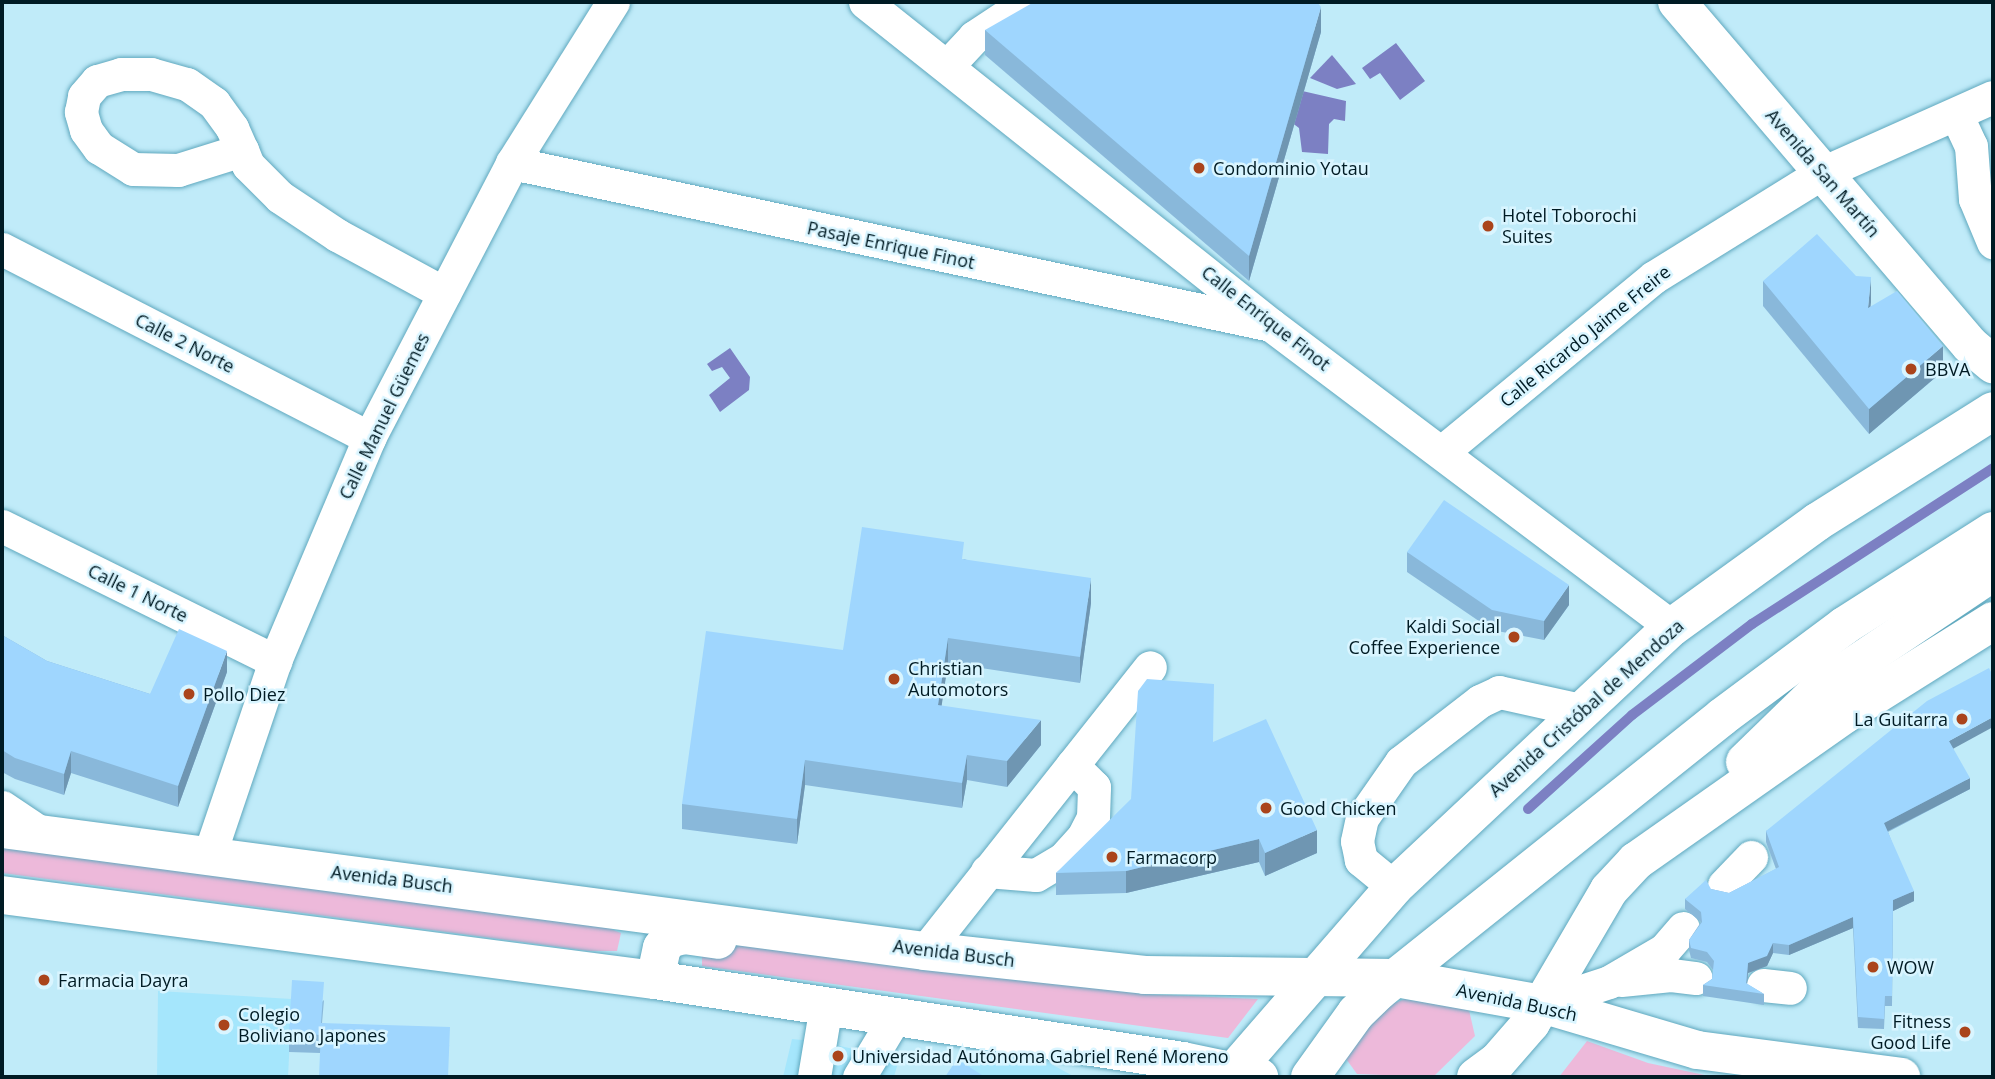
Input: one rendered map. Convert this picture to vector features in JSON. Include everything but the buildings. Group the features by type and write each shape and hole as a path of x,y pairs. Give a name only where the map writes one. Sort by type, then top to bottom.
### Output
{"main road":[{"name":"Avenida San Martín","path":"1676,2 1981,354 1979,366 1990,413"},
{"name":"Avenida Cristóbal de Mendoza","path":"1241,1075 1317,974 1394,887 1672,627 1816,522 1990,413"},
{"path":"1310,1077 1356,1013 1396,978 1722,717 1844,626 1993,531"},
{"path":"1476,1077 1497,1062 1542,1004 1609,890 1822,687 1993,572"},
{"path":"1666,838 1845,714 1993,621"},
{"name":"Avenida Busch","path":"2,829 925,951 1145,975 1317,974 1396,978 1542,1004 1697,1050 1802,1072 1901,1077"},
{"path":"2,895 655,980 826,1005 1241,1075"},
{"path":"655,980 662,948 684,935 797,951 851,940"},
{"path":"1033,1039 1096,1077"}],"street":[{"name":"Calle Enrique Finot","path":"865,2 949,65 1271,325 1443,451 1672,627"},
{"path":"949,65 974,37 1027,2"},
{"name":"Calle Manuel Güemes","path":"209,856 275,661 369,438 512,163 606,4"},
{"name":"Calle Ricardo Jaime Freire","path":"1443,451 1654,277 1822,173 1993,97"},
{"path":"1956,114 1971,146 1975,199 1993,242"},
{"path":"242,150 248,165 280,197 337,235 444,293"},
{"name":"Pasaje Enrique Finot","path":"512,163 1271,325"},
{"name":"Calle 2 Norte","path":"2,249 369,438"},
{"name":"Calle 1 Norte","path":"2,526 275,661"},
{"path":"925,951 1150,667"},
{"path":"1394,887 1361,860 1357,841 1362,818 1401,762 1480,701 1500,692 1581,710"},
{"path":"988,871 1036,875 1063,859 1083,837 1093,817 1094,786 1072,765"},
{"path":"2,807 44,835"},
{"path":"1724,885 1751,856"},
{"path":"1542,1004 1608,982 1664,950 1684,928"},
{"path":"1608,982 1671,975 1696,978"},
{"path":"814,1077 826,1005"},
{"path":"859,1077 895,1017"}],"shaded area":[{"path":"2,845 593,922 621,933 617,951 589,951 2,873"},
{"path":"715,942 1143,994 1258,999 1228,1038 702,966 702,948"},
{"name":"Colegio Boliviano Japones","path":"158,991 292,999 288,1077 157,1077"},
{"path":"1405,999 1469,1010 1475,1036 1433,1077 1357,1074 1344,1056 1379,1009"},
{"name":"Universidad Autónoma Gabriel René Moreno","path":"792,1039 822,1042 899,1059 894,1077 783,1077"},
{"path":"1587,1041 1648,1063 1714,1077 1559,1077"},
{"path":"981,1047 1049,1063 1075,1077 961,1077"}],"water":[{"path":"1396,43 1425,81 1400,100 1380,73 1370,79 1362,68"},
{"path":"1332,55 1356,84 1337,89 1310,78"},
{"path":"1298,90 1346,101 1345,121 1334,119 1329,124 1328,154 1302,152 1299,128 1287,119"},
{"path":"730,348 750,377 749,390 720,412 709,395 730,378 722,367 712,371 707,364"}],"waterway":[{"path":"1528,809 1632,715 1752,624 1993,468"}],"place":[{"name":"Condominio Yotau","path":"1199,168"},
{"name":"Hotel Toborochi Suites","path":"1488,226"},
{"name":"BBVA","path":"1911,369"},
{"name":"Kaldi Social Coffee Experience","path":"1514,637"},
{"name":"Christian Automotors","path":"894,679"},
{"name":"Pollo Diez","path":"189,694"},
{"name":"La Guitarra","path":"1962,719"},
{"name":"Good Chicken","path":"1266,808"},
{"name":"Farmacorp","path":"1112,857"},
{"name":"WOW","path":"1873,967"},
{"name":"Farmacia Dayra","path":"44,980"},
{"name":"Colegio Boliviano Japones","path":"224,1025"},
{"name":"Fitness Good Life","path":"1965,1032"},
{"name":"Universidad Autónoma Gabriel René Moreno","path":"838,1056"}]}
